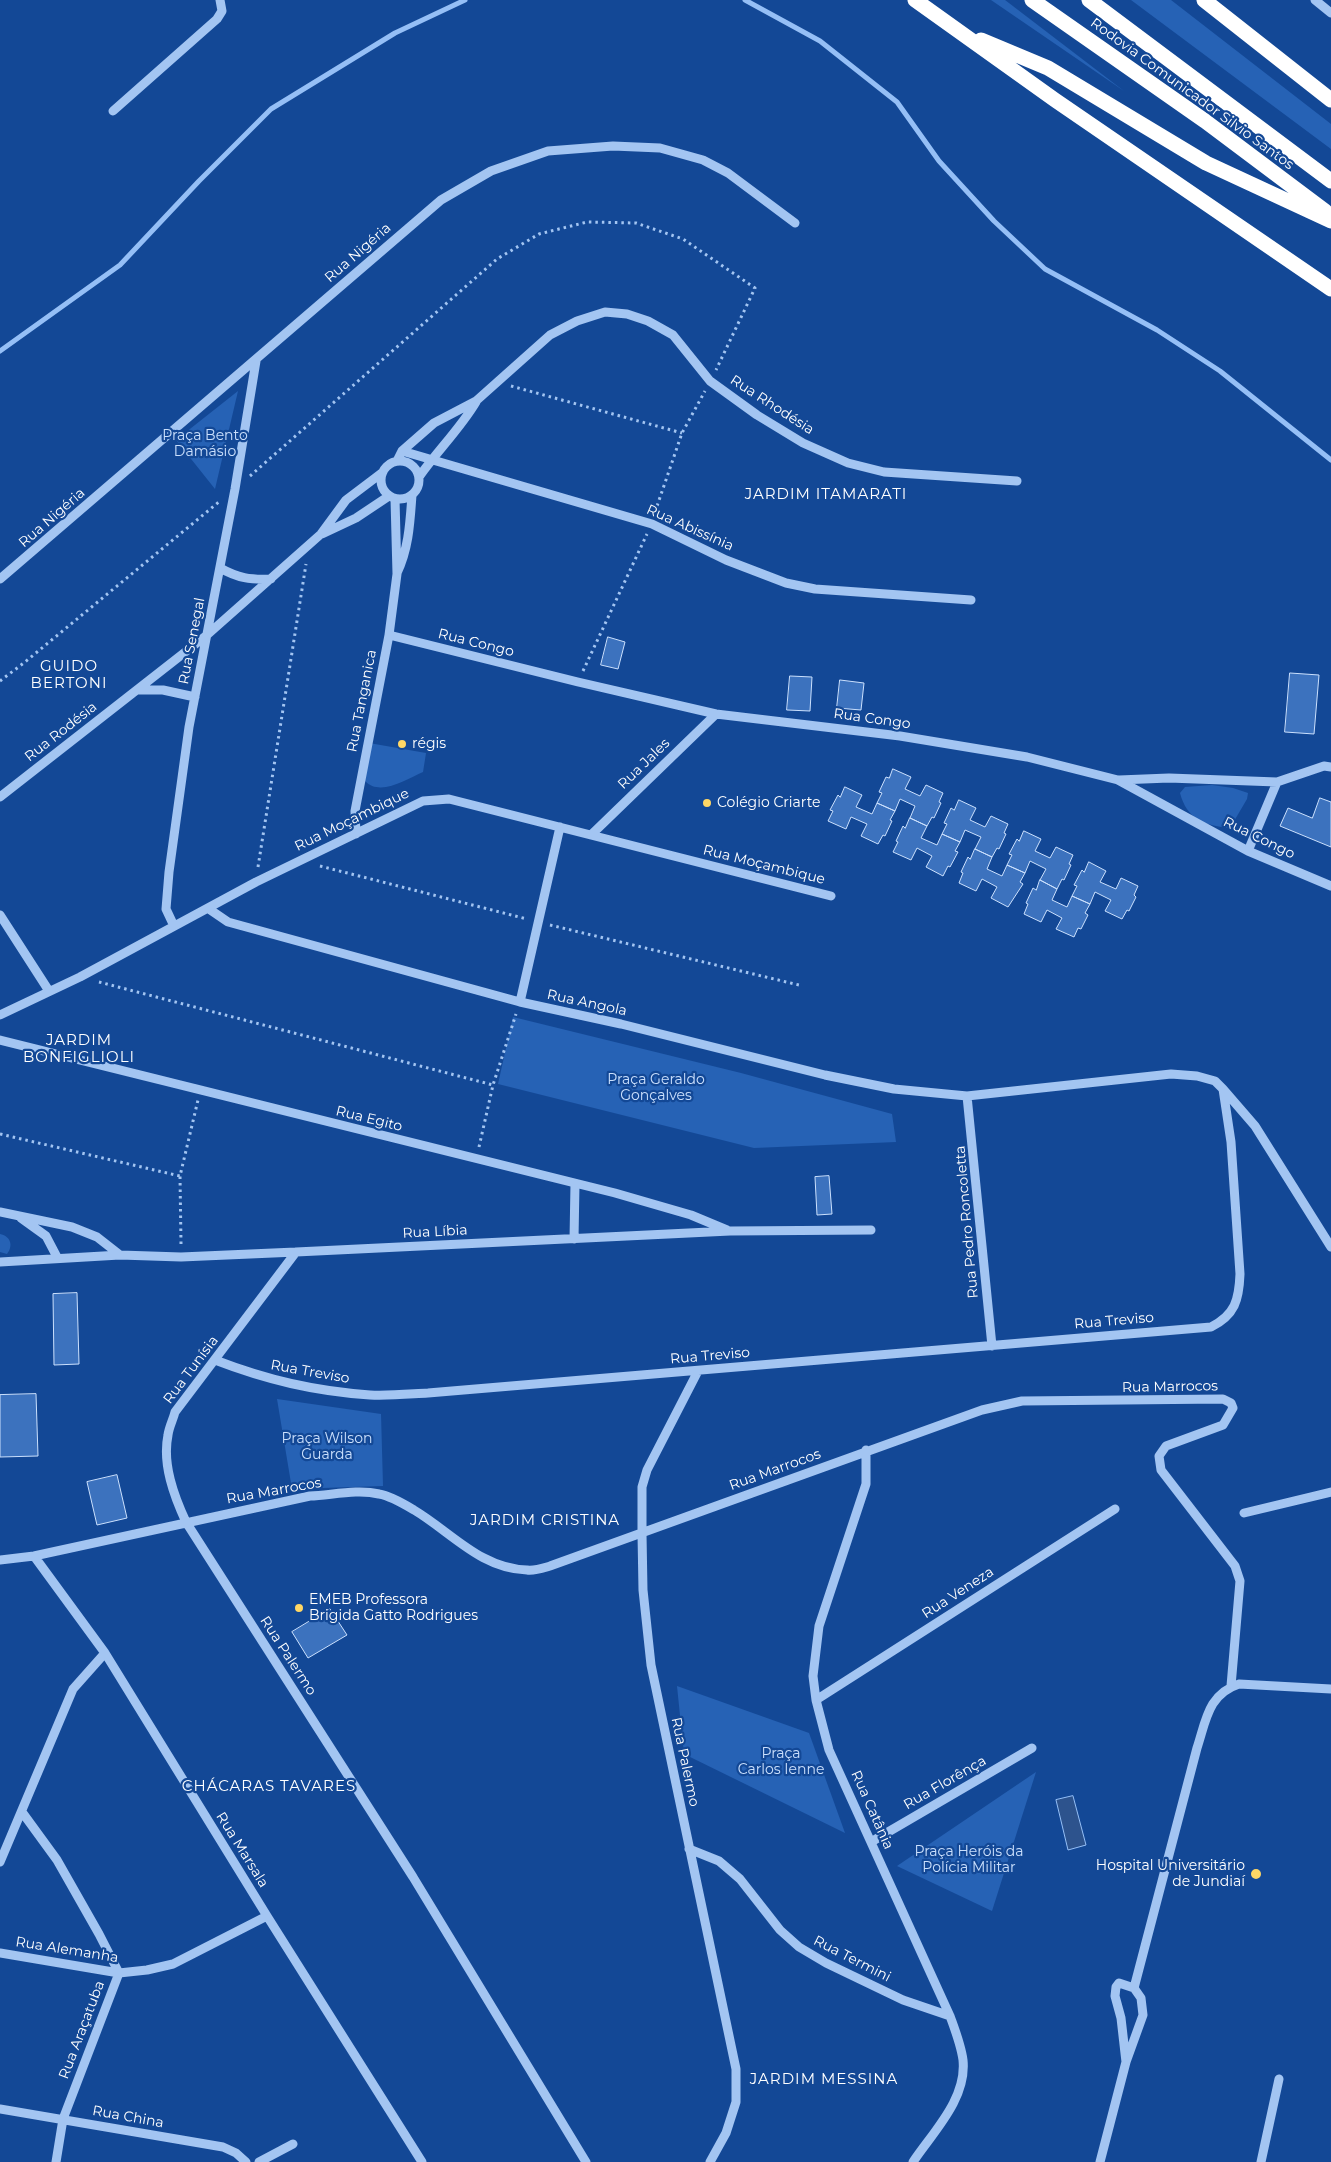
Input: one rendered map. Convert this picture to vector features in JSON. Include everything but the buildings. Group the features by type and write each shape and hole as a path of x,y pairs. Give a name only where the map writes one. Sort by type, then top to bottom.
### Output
{"highway":[{"path":"915,0 954,29 1331,289"},
{"name":"Rodovia Comunicador Silvio Santos","path":"1032,0 1205,121 1331,216"},
{"name":"Rodovia Comunicador Silvio Santos","path":"1089,0 1331,181"},
{"path":"1204,0 1331,100"},
{"path":"954,29 1048,68 1206,163 1331,221"}],"street":[{"path":"113,111 217,19 222,11 220,0"},
{"path":"1315,0 1331,13"},
{"name":"Rua Nigéria","path":"0,579 256,361 441,200 491,171 548,151 613,146 660,148 703,160 728,173 795,223"},
{"name":"Rua Rhodésia","path":"476,401 550,335 577,321 605,312 627,314 648,321 673,335 710,381 757,416 795,438 848,463 884,472 1018,481"},
{"name":"Rua Senegal","path":"174,926 166,909 169,872 195,697 235,488 256,361"},
{"path":"476,401 464,422 430,460 419,477 418,485 412,495 407,498 392,497 382,485 383,472 387,467 397,461 402,451 434,423 476,401"},
{"name":"Rua Abissínia","path":"402,451 652,524 726,560 786,582 815,589 971,600"},
{"path":"397,461 409,464 416,469 419,477"},
{"name":"Rua Rodésia","path":"0,797 207,635 321,534 346,500 383,472"},
{"name":"Rua Tanganica","path":"397,574 404,558 407,543 412,495"},
{"name":"Rua Rodésia","path":"321,534 356,518 392,497"},
{"name":"Rua Tanganica","path":"356,834 355,811 389,635 397,574 392,497"},
{"path":"220,568 236,577 250,580 271,579"},
{"name":"Rua Congo","path":"389,635 716,714 900,736 1027,756 1118,780 1248,851 1331,886"},
{"path":"136,690 163,690 195,697"},
{"name":"Rua Jales","path":"591,835 716,714"},
{"path":"1118,780 1169,778 1277,782 1324,766 1331,767"},
{"path":"1248,851 1277,782"},
{"name":"Rua Moçambique","path":"0,1015 80,977 256,882 423,800 449,799 831,896"},
{"path":"520,1002 560,827"},
{"name":"Rua Angola","path":"209,909 228,922 520,1002 621,1024 825,1076 894,1088 967,1096 1171,1074 1197,1076 1215,1082 1223,1089"},
{"path":"0,915 49,991"},
{"name":"Rua Egito","path":"0,1040 575,1184 691,1215 730,1231"},
{"path":"1223,1089 1254,1126 1331,1247"},
{"name":"Rua Treviso","path":"216,1360 256,1376 303,1387 371,1395 428,1393 1211,1327 1224,1320 1240,1295 1231,1142 1223,1089"},
{"name":"Rua Pedro Roncoletta","path":"967,1096 972,1126 992,1346"},
{"path":"574,1239 575,1184"},
{"path":"0,1212 72,1227 97,1237 120,1255"},
{"path":"17,1215 46,1236 57,1257"},
{"name":"Rua Líbia","path":"0,1262 57,1257 120,1255 181,1257 730,1231 872,1230"},
{"name":"Rua Tunísia","path":"186,1522 179,1507 166,1464 167,1435 175,1412 296,1252"},
{"name":"Rua Palermo","path":"698,1371 647,1470 642,1487 642,1534 643,1590 650,1665 736,2069 736,2102 726,2133 710,2162"},
{"name":"Rua Marrocos","path":"0,1560 34,1556 310,1496 354,1493 379,1494 403,1503 436,1523 467,1549 499,1565 528,1571 550,1566 642,1534 866,1450 982,1410 1022,1401 1223,1398 1231,1403 1234,1408 1222,1425 1166,1446 1159,1456 1161,1470 1235,1566 1240,1582 1231,1686"},
{"name":"Rua Catânia","path":"866,1450 866,1484 819,1626 813,1676 816,1700 829,1750 950,2016 960,2045 963,2073 950,2110 913,2162"},
{"path":"1244,1513 1331,1492"},
{"name":"Rua Veneza","path":"816,1700 1115,1509"},
{"name":"Rua Palermo","path":"186,1522 413,1877 586,2162"},
{"name":"Rua Marsala","path":"34,1556 105,1653 267,1916 422,2162"},
{"path":"0,1862 73,1689 105,1653"},
{"path":"1134,1988 1197,1748 1210,1708 1217,1697 1226,1688 1239,1684 1331,1689"},
{"name":"Rua Florênça","path":"871,1842 1032,1748"},
{"name":"Rua Araçatuba","path":"22,1812 57,1860 99,1934 118,1973 63,2119 56,2162"},
{"name":"Rua Termini","path":"689,1849 719,1861 740,1879 780,1930 799,1947 826,1963 903,2000 950,2016"},
{"name":"Rua Alemanha","path":"0,1953 118,1973 147,1970 173,1964 267,1916"},
{"path":"1100,2162 1126,2062 1143,2015 1140,1998 1134,1988 1119,1983 1115,1990 1115,1996 1123,2029 1126,2062"},
{"path":"1261,2162 1279,2079"},
{"name":"Rua China","path":"0,2109 223,2148 236,2152 246,2162"},
{"path":"259,2162 292,2144"}],"path":[{"path":"0,681 235,488 497,259 539,234 586,222 636,223 682,239 755,288 710,381 682,433 652,524 578,682"},
{"path":"499,382 682,433"},
{"path":"256,882 310,544"},
{"path":"80,977 492,1085"},
{"path":"477,1160 492,1085 520,1002"},
{"path":"181,1257 180,1176 200,1090"},
{"path":"0,1134 180,1176"}],"green space":[{"path":"991,0 1005,0 1124,91"},
{"path":"1131,0 1171,0 1331,124 1331,149"},
{"name":"Praça Bento Damásio","path":"238,391 215,489 176,440"},
{"path":"369,743 426,753 423,772 386,787 371,785 365,781"},
{"path":"1212,785 1233,788 1248,793 1247,799 1230,828 1212,825 1198,819 1192,815 1183,802 1180,793 1185,787"},
{"name":"Praça Geraldo Gonçalves","path":"513,1017 741,1073 892,1114 896,1142 754,1148 498,1084"},
{"path":"0,1234 10,1241 7,1254 0,1252"},
{"name":"Praça Wilson Guarda","path":"277,1399 381,1414 383,1486 292,1489"},
{"name":"Praça Carlos Ienne","path":"677,1686 809,1733 845,1833 684,1754"},
{"name":"Praça Heróis da Polícia Militar","path":"1036,1772 992,1911 897,1866"}],"shaded area":[{"path":"1073,1796 1086,1845 1068,1850 1056,1800"}],"waterway":[{"path":"0,351 120,265 199,181 271,109 395,33 465,0"},
{"path":"745,0 820,41 897,102 939,161 994,221 1045,269 1157,330 1220,371 1331,460"}],"place":[{"name":"régis","path":"402,744"},
{"name":"Colégio Criarte","path":"707,803"},
{"name":"EMEB Professora Brigida Gatto Rodrigues","path":"299,1608"},
{"name":"Hospital Universitário de Jundiaí","path":"1256,1874"}],"district":[{"name":"JARDIM ITAMARATI","path":"826,495"},
{"name":"GUIDO BERTONI","path":"69,676"},
{"name":"JARDIM BONFIGLIOLI","path":"79,1050"},
{"name":"JARDIM CRISTINA","path":"545,1521"},
{"name":"CHÁCARAS TAVARES","path":"269,1787"},
{"name":"JARDIM MESSINA","path":"824,2080"}]}
